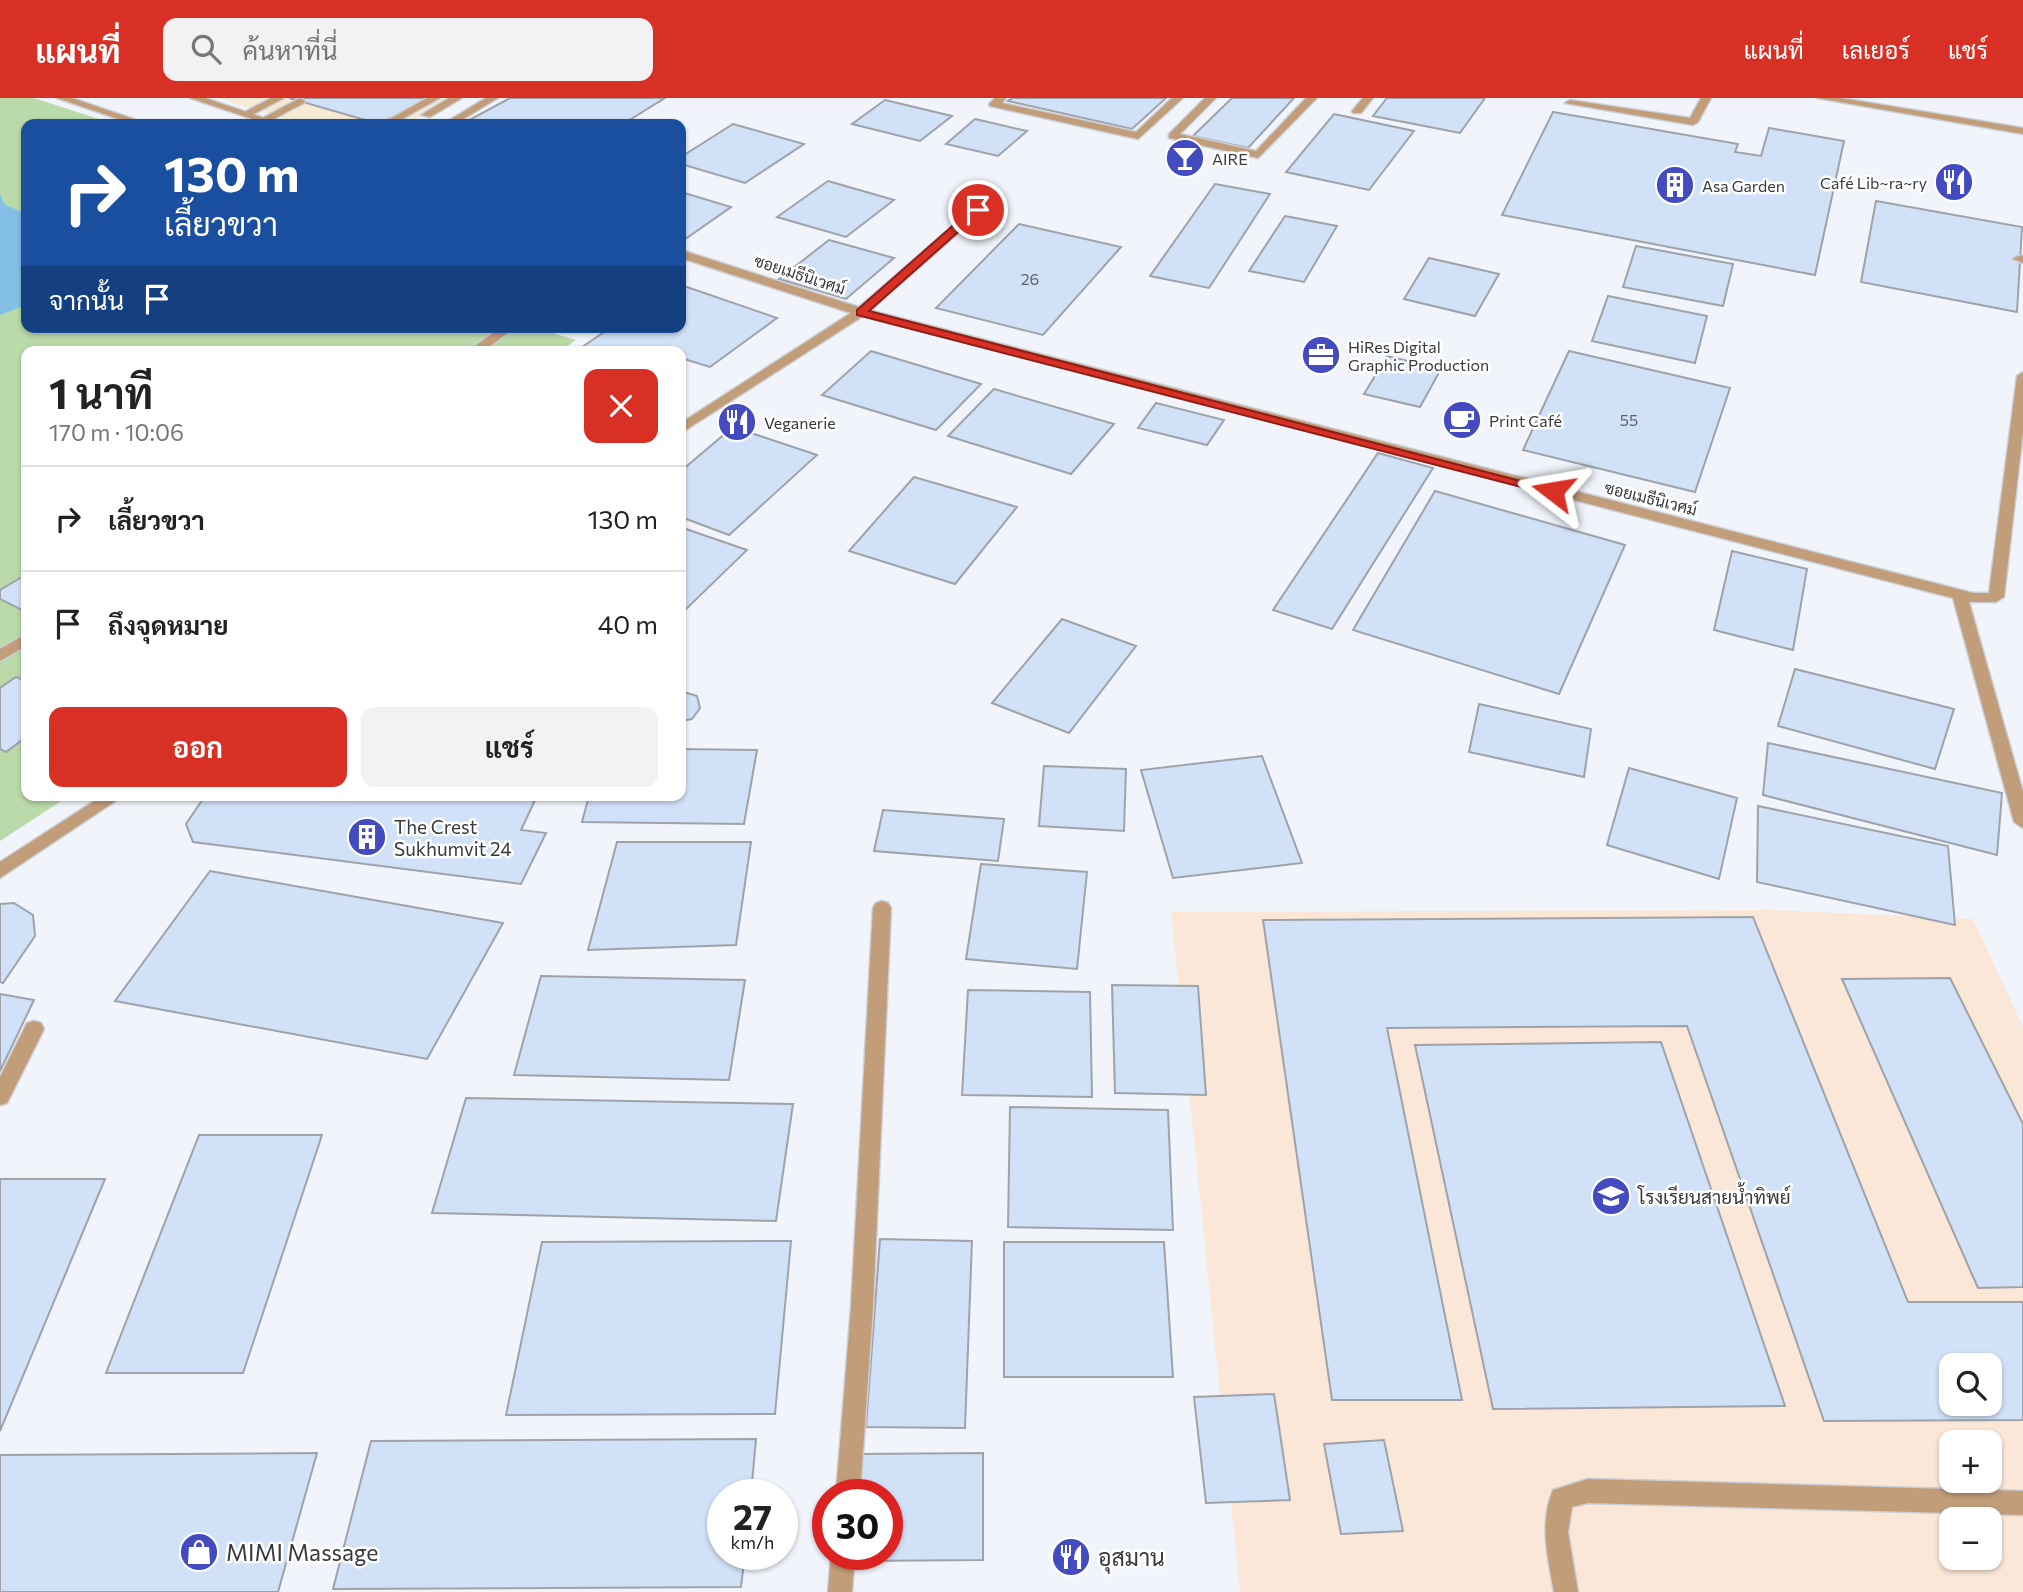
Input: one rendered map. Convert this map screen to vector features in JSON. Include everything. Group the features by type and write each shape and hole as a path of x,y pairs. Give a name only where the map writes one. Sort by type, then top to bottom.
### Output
{"street":[{"path":"62,98 127,119"},
{"path":"195,98 261,119"},
{"path":"246,114 279,98"},
{"path":"395,119 435,98"},
{"path":"420,118 457,98"},
{"path":"456,119 493,98"},
{"path":"1001,98 994,104 1138,136 1178,98"},
{"path":"1211,98 1173,136 1258,155 1312,98"},
{"path":"1357,111 1368,98"},
{"path":"1570,103 1693,122 1706,98"},
{"path":"1822,98 2023,131"},
{"path":"266,119 300,101"},
{"path":"420,118 424,119"},
{"path":"686,426 861,312 978,210"},
{"name":"ซอยเมธีนิเวศม์","path":"686,256 861,312 1960,596 1996,597 2023,376"},
{"path":"482,346 501,333"},
{"path":"1960,596 2023,822"},
{"path":"0,656 21,642"},
{"path":"0,871 107,801"},
{"path":"849,1479 862,1307 882,908"},
{"path":"0,1097 34,1029"},
{"path":"1566,1592 1556,1532 1561,1498 1588,1491 2023,1503"},
{"path":"840,1592 841,1570"}],"shaded area":[{"path":"218,98 452,98 416,119 285,119"},
{"name":"โรงเรียนสายน้ำทิพย์","path":"1773,910 1973,919 2023,1027 2023,1592 1240,1592 1171,912"}],"green space":[{"path":"0,98 34,98 99,119 21,119 21,333 552,333 576,340 568,346 21,346 21,801 61,801 0,841"}],"water":[{"path":"0,194 4,204 21,212 21,307 0,315"}],"building":[{"path":"289,98 429,98 389,119 362,119"},
{"path":"510,98 665,98 631,119 471,119"},
{"path":"1012,98 1166,98 1132,129 1008,101"},
{"path":"1232,98 1294,98 1248,148 1193,136"},
{"path":"1387,98 1485,98 1460,133 1373,116"},
{"path":"885,100 952,116 920,141 852,124"},
{"name":"Asa Garden","path":"1553,112 1738,144 1735,152 1761,156 1769,128 1844,141 1815,275 1502,215"},
{"path":"1334,114 1414,131 1369,190 1286,172"},
{"path":"975,119 1027,131 998,156 946,144"},
{"path":"733,124 804,144 745,183 686,165 686,154"},
{"path":"828,181 894,200 846,237 777,217"},
{"path":"1215,184 1270,194 1209,288 1150,276"},
{"path":"686,194 731,207 686,238"},
{"path":"1876,201 2022,227 2017,312 1861,282"},
{"path":"1285,216 1337,226 1304,282 1249,271"},
{"path":"1019,224 1121,247 1043,335 936,308"},
{"path":"829,240 894,258 846,299 779,279"},
{"path":"1636,246 1733,264 1723,306 1623,287"},
{"path":"1429,258 1499,274 1475,316 1404,299"},
{"path":"686,287 777,318 710,367 686,360 686,346 584,346 603,333 686,333"},
{"path":"1608,296 1707,316 1695,363 1592,341"},
{"path":"871,351 981,384 936,430 822,395"},
{"path":"1569,351 1730,388 1695,492 1523,450"},
{"path":"1387,356 1441,369 1420,407 1364,394"},
{"path":"994,389 1114,424 1071,474 948,436"},
{"path":"1156,403 1224,420 1207,445 1138,428"},
{"path":"733,427 817,455 729,535 686,519 686,467"},
{"path":"1378,453 1433,468 1332,629 1273,610"},
{"path":"914,477 1017,507 955,584 849,551"},
{"path":"1435,491 1625,545 1559,694 1353,630"},
{"path":"686,529 747,550 686,609"},
{"path":"1732,551 1807,569 1793,650 1714,630"},
{"path":"21,578 21,610 0,599 0,590"},
{"path":"1062,619 1136,646 1069,733 992,703"},
{"path":"1795,669 1954,709 1935,769 1778,726"},
{"path":"16,677 21,679 21,741 6,752 0,749 0,688"},
{"path":"686,693 697,696 700,708 692,719 686,720"},
{"path":"1479,704 1591,729 1584,777 1469,752"},
{"path":"1768,743 2002,793 1997,855 1763,795"},
{"path":"686,749 757,750 744,824 582,822 588,801 686,801"},
{"path":"1262,756 1302,863 1173,878 1141,770"},
{"path":"1044,766 1126,769 1124,831 1039,826"},
{"path":"1629,768 1737,798 1719,879 1607,845"},
{"name":"The Crest Sukhumvit 24","path":"202,801 535,801 521,830 546,833 521,884 193,842 186,824"},
{"path":"1758,806 1948,846 1955,925 1757,882"},
{"path":"883,810 1004,819 998,861 874,851"},
{"path":"617,842 751,842 736,945 588,950"},
{"path":"981,864 1087,872 1077,969 966,959"},
{"path":"210,871 503,923 427,1059 115,1001"},
{"path":"14,903 33,915 35,936 3,983 0,982 0,904"},
{"path":"1753,917 1908,1302 2023,1302 2023,1420 1824,1421 1687,1026 1387,1028 1462,1400 1332,1400 1263,920"},
{"path":"541,976 745,980 729,1080 514,1075"},
{"path":"1950,978 2023,1124 2023,1287 1978,1288 1842,979"},
{"path":"1112,985 1198,986 1206,1095 1115,1093"},
{"path":"968,990 1090,992 1092,1097 962,1095"},
{"path":"0,994 34,1000 0,1071"},
{"path":"1661,1042 1785,1406 1493,1409 1415,1045"},
{"path":"466,1098 793,1104 776,1221 432,1213"},
{"path":"1010,1107 1168,1110 1173,1230 1008,1227"},
{"path":"199,1135 322,1135 243,1373 106,1373"},
{"path":"0,1179 105,1179 0,1431"},
{"path":"880,1239 972,1241 965,1428 866,1427"},
{"path":"791,1241 775,1414 506,1415 542,1242"},
{"path":"1004,1242 1164,1242 1173,1377 1004,1377"},
{"path":"1274,1394 1290,1500 1206,1503 1194,1397"},
{"path":"756,1439 752,1479 707,1479 707,1570 743,1570 741,1587 333,1589 371,1441"},
{"path":"1384,1440 1403,1531 1341,1534 1324,1444"},
{"path":"317,1453 278,1592 0,1592 0,1455"},
{"path":"983,1453 983,1560 903,1561 903,1479 859,1479 860,1454"}],"place":[{"name":"AIRE","path":"1185,158"},
{"name":"Café Lib~ra~ry","path":"1954,182"},
{"name":"Asa Garden","path":"1675,185"},
{"name":"HiRes Digital Graphic Production","path":"1321,355"},
{"name":"Print Café","path":"1462,420"},
{"name":"Veganerie","path":"737,422"},
{"name":"The Crest Sukhumvit 24","path":"367,837"},
{"name":"โรงเรียนสายน้ำทิพย์","path":"1611,1196"},
{"name":"MIMI Massage","path":"199,1552"},
{"name":"อุสมาน","path":"1071,1557"}],"route":[{"path":"978,210 861,312 1553,491"}]}
